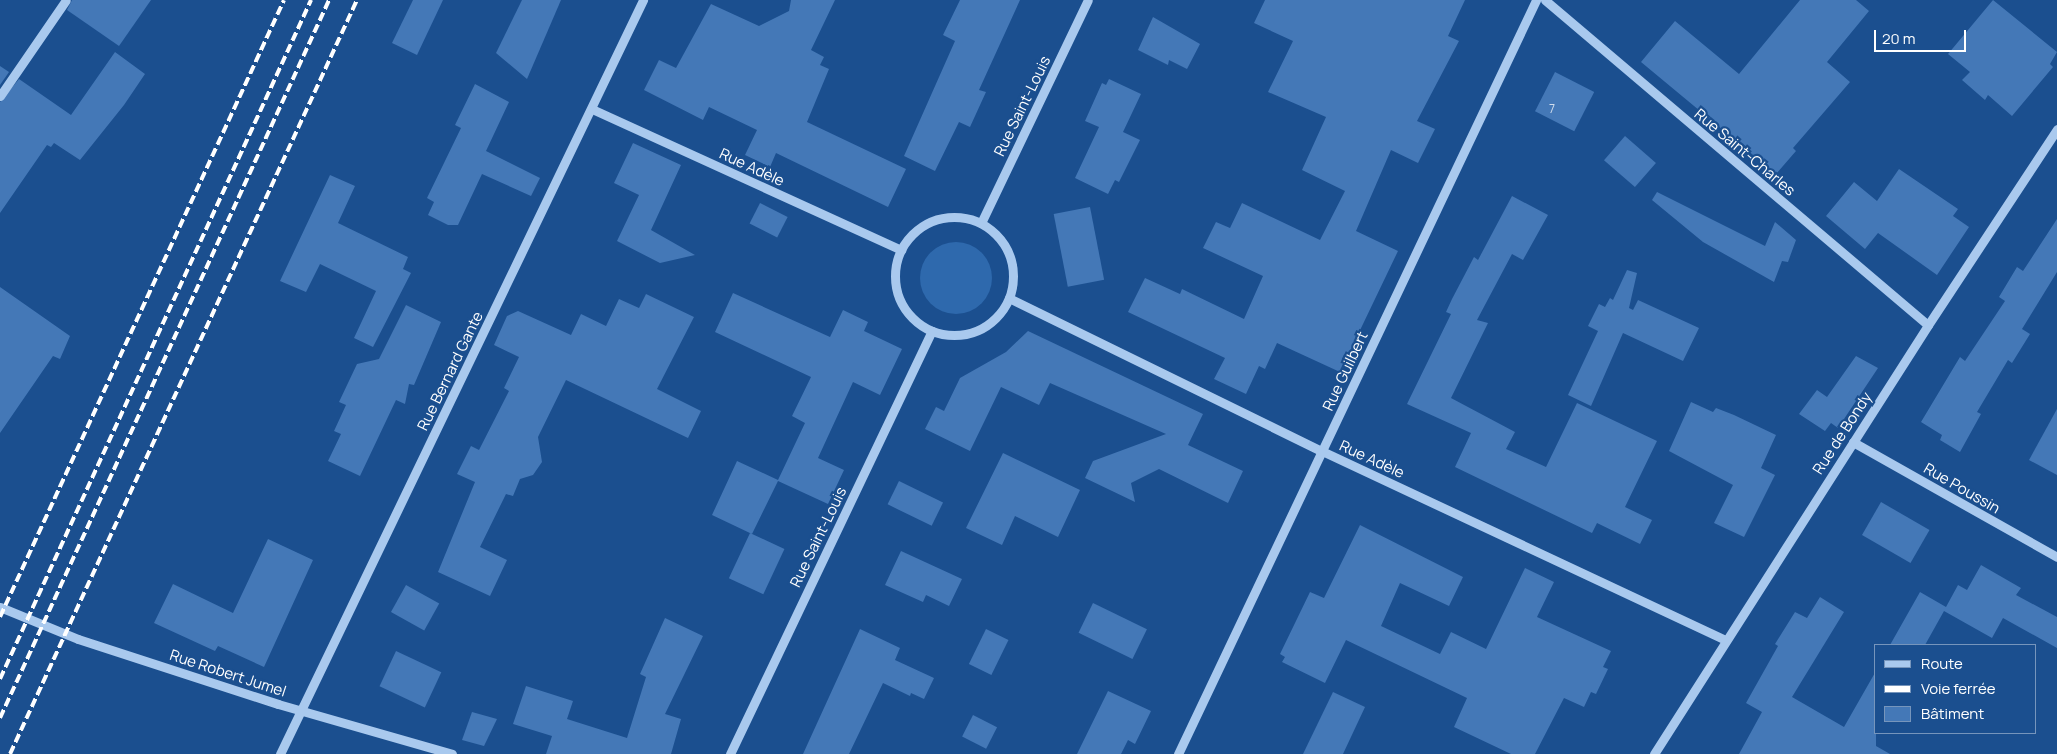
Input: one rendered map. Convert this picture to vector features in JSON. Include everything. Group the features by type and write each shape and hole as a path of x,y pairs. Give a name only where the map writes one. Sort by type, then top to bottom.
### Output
{"street":[{"path":"0,96 66,0"},
{"name":"Rue Bernard Gante","path":"280,754 643,0"},
{"name":"Rue Saint-Louis","path":"981,223 1088,0"},
{"name":"Rue Guilbert","path":"1178,754 1536,0"},
{"name":"Rue Saint-Charles","path":"1545,0 1928,325"},
{"name":"Rue Adèle","path":"592,109 900,250"},
{"name":"Rue de Bondy","path":"1654,754 1725,640 1928,325 2057,129"},
{"path":"944,217 963,217 981,223 1006,247 1012,263 1009,298 1000,314 986,326 959,334 932,331 915,321 903,306 896,288 895,269 900,250 911,235 926,223 944,217"},
{"name":"Rue Adèle","path":"1009,298 1322,451 1725,640"},
{"name":"Rue Saint-Louis","path":"730,754 932,331"},
{"name":"Rue Poussin","path":"1853,442 2057,557"},
{"name":"Rue Robert Jumel","path":"0,606 78,639 302,710 452,754"}],"shaded area":[{"path":"963,242 982,252 990,264 992,278 990,292 982,304 970,312 949,314 930,304 922,292 920,271 930,252 942,244"}],"building":[{"path":"72,0 151,0 119,46 67,10"},
{"path":"413,0 443,0 417,55 392,43"},
{"path":"522,0 561,0 527,79 496,53"},
{"path":"791,0 835,0 811,50 824,57 820,65 829,69 807,122 906,169 888,207 776,153 770,167 745,155 757,130 709,107 703,120 644,90 659,60 676,68 711,4 759,26 789,11"},
{"path":"960,0 1020,0 979,90 986,92 970,127 959,122 935,171 904,156 955,41 943,35"},
{"path":"1265,0 1465,0 1448,36 1459,41 1417,121 1435,129 1418,163 1391,150 1356,231 1398,251 1340,372 1277,343 1265,369 1259,366 1246,394 1214,379 1225,358 1128,312 1145,278 1180,294 1182,289 1244,319 1263,276 1203,248 1216,222 1230,228 1242,203 1320,240 1345,191 1302,170 1326,117 1268,92 1293,41 1254,23"},
{"path":"1800,0 1856,0 1869,11 1827,62 1850,82 1793,148 1796,151 1776,174 1641,62 1675,21 1739,74"},
{"path":"1993,0 2057,52 2050,64 2053,67 2012,116 1988,95 1985,100 1962,80 1970,72 1948,54"},
{"path":"1153,17 1200,44 1187,69 1169,60 1168,65 1138,50"},
{"path":"115,52 145,74 124,105 80,160 54,143 51,147 47,145 0,213 0,102 19,79 71,115"},
{"path":"0,66 9,72 0,85"},
{"path":"1555,72 1594,92 1574,131 1535,111"},
{"path":"1109,79 1141,94 1123,132 1140,140 1119,182 1115,180 1108,194 1075,178 1099,127 1085,121 1102,83 1106,85"},
{"path":"475,84 509,102 486,151 540,178 531,196 482,174 458,225 448,225 428,215 434,202 427,198 461,128 455,125"},
{"path":"1625,136 1656,163 1635,187 1604,160"},
{"path":"633,143 681,165 651,230 695,255 660,263 617,241 639,195 614,183"},
{"path":"1899,169 1958,209 1953,216 1969,227 1937,275 1878,233 1865,249 1826,216 1854,182 1877,201"},
{"path":"330,175 355,186 338,223 408,257 403,269 411,273 373,347 354,338 376,291 320,264 306,292 280,281"},
{"path":"1657,192 1765,246 1775,222 1796,240 1788,262 1782,261 1774,282 1703,242 1652,200"},
{"path":"1512,196 1548,215 1523,260 1512,254 1477,320 1488,323 1451,398 1515,432 1506,449 1546,467 1577,403 1657,441 1625,507 1652,520 1640,544 1597,523 1592,533 1455,467 1471,433 1407,404 1451,314 1446,312 1452,299 1474,257 1478,260"},
{"path":"760,203 788,217 777,238 750,223"},
{"path":"1090,207 1104,280 1068,287 1054,214"},
{"path":"2057,219 2057,272 2022,329 2030,334 2012,363 2008,360 1977,412 1981,414 1960,452 1940,440 1942,435 1921,422 1960,357 1965,361 2005,301 1999,297 2017,267 2023,271"},
{"path":"1627,270 1637,273 1629,308 1633,310 1638,300 1699,328 1683,361 1623,333 1591,406 1568,395 1598,331 1588,326 1599,304 1605,307 1610,298 1613,300"},
{"path":"0,287 70,336 60,359 53,356 0,433"},
{"path":"733,293 830,337 843,310 868,322 864,331 902,349 880,395 853,382 818,458 844,470 828,504 778,481 752,534 712,515 737,461 778,480 805,423 792,416 811,377 715,332"},
{"path":"646,294 694,317 657,389 701,411 688,438 566,380 538,437 542,462 533,475 520,479 513,496 506,494 480,547 507,560 490,596 438,572 475,482 457,474 471,446 479,450 509,391 504,388 519,357 494,345 507,316 518,311 571,335 581,314 606,326 619,299 639,308"},
{"path":"406,305 441,322 414,385 409,384 405,404 396,400 360,476 328,461 341,434 334,431 346,405 339,402 357,364 379,359"},
{"path":"1028,331 1203,414 1188,445 1243,471 1228,503 1159,469 1131,483 1135,502 1085,478 1093,461 1166,434 1050,383 1039,405 1001,387 970,451 925,429 936,407 944,411 960,378 1006,352"},
{"path":"1856,356 1878,368 1838,428 1831,423 1825,431 1799,414 1817,390 1827,397"},
{"path":"1691,402 1713,412 1716,408 1776,435 1761,468 1775,475 1744,537 1714,523 1733,485 1669,451"},
{"path":"2057,409 2057,475 2029,460"},
{"path":"1003,453 1080,490 1058,537 1015,516 1002,545 966,528"},
{"path":"899,481 943,502 932,526 888,504"},
{"path":"1881,502 1929,530 1910,563 1862,535"},
{"path":"1360,525 1463,577 1449,606 1400,583 1381,626 1440,654 1451,632 1486,649 1525,568 1554,582 1537,617 1611,651 1603,667 1608,669 1596,694 1591,692 1584,707 1564,698 1535,754 1511,754 1454,727 1467,698 1346,640 1325,683 1282,662 1285,657 1280,654 1310,592 1324,598"},
{"path":"750,533 784,549 763,594 729,578"},
{"path":"268,539 313,560 264,667 218,646 215,651 154,623 173,584 233,613"},
{"path":"901,551 962,579 949,606 926,595 923,602 885,585"},
{"path":"1981,565 2021,588 2016,595 2057,617 2057,648 2003,618 1992,638 1944,611 1926,644 1891,644 1920,592 1946,607 1958,585 1967,590"},
{"path":"406,585 439,603 424,631 391,612"},
{"path":"1820,597 1844,612 1792,697 1844,727 1874,674 1874,734 1876,734 1876,746 1890,754 1739,754 1762,712 1746,703 1778,646 1775,644 1795,612 1807,618"},
{"path":"1093,603 1147,629 1132,659 1079,633"},
{"path":"665,618 703,636 665,714 681,719 671,754 546,754 552,736 513,724 526,686 573,701 567,719 627,738 646,677 640,674"},
{"path":"860,629 900,648 895,660 934,678 924,699 911,693 910,696 883,683 849,754 803,754"},
{"path":"986,629 1008,640 991,675 969,664"},
{"path":"396,651 441,672 425,707 380,686"},
{"path":"1108,691 1151,711 1135,744 1128,740 1121,754 1077,754"},
{"path":"1333,692 1365,707 1343,754 1303,754"},
{"path":"472,712 497,719 484,746 462,740"},
{"path":"973,715 997,727 986,749 962,736"}],"railway":[{"path":"0,617 284,0"},
{"path":"0,679 311,0"},
{"path":"0,718 329,0"},
{"path":"10,754 357,0"}]}
